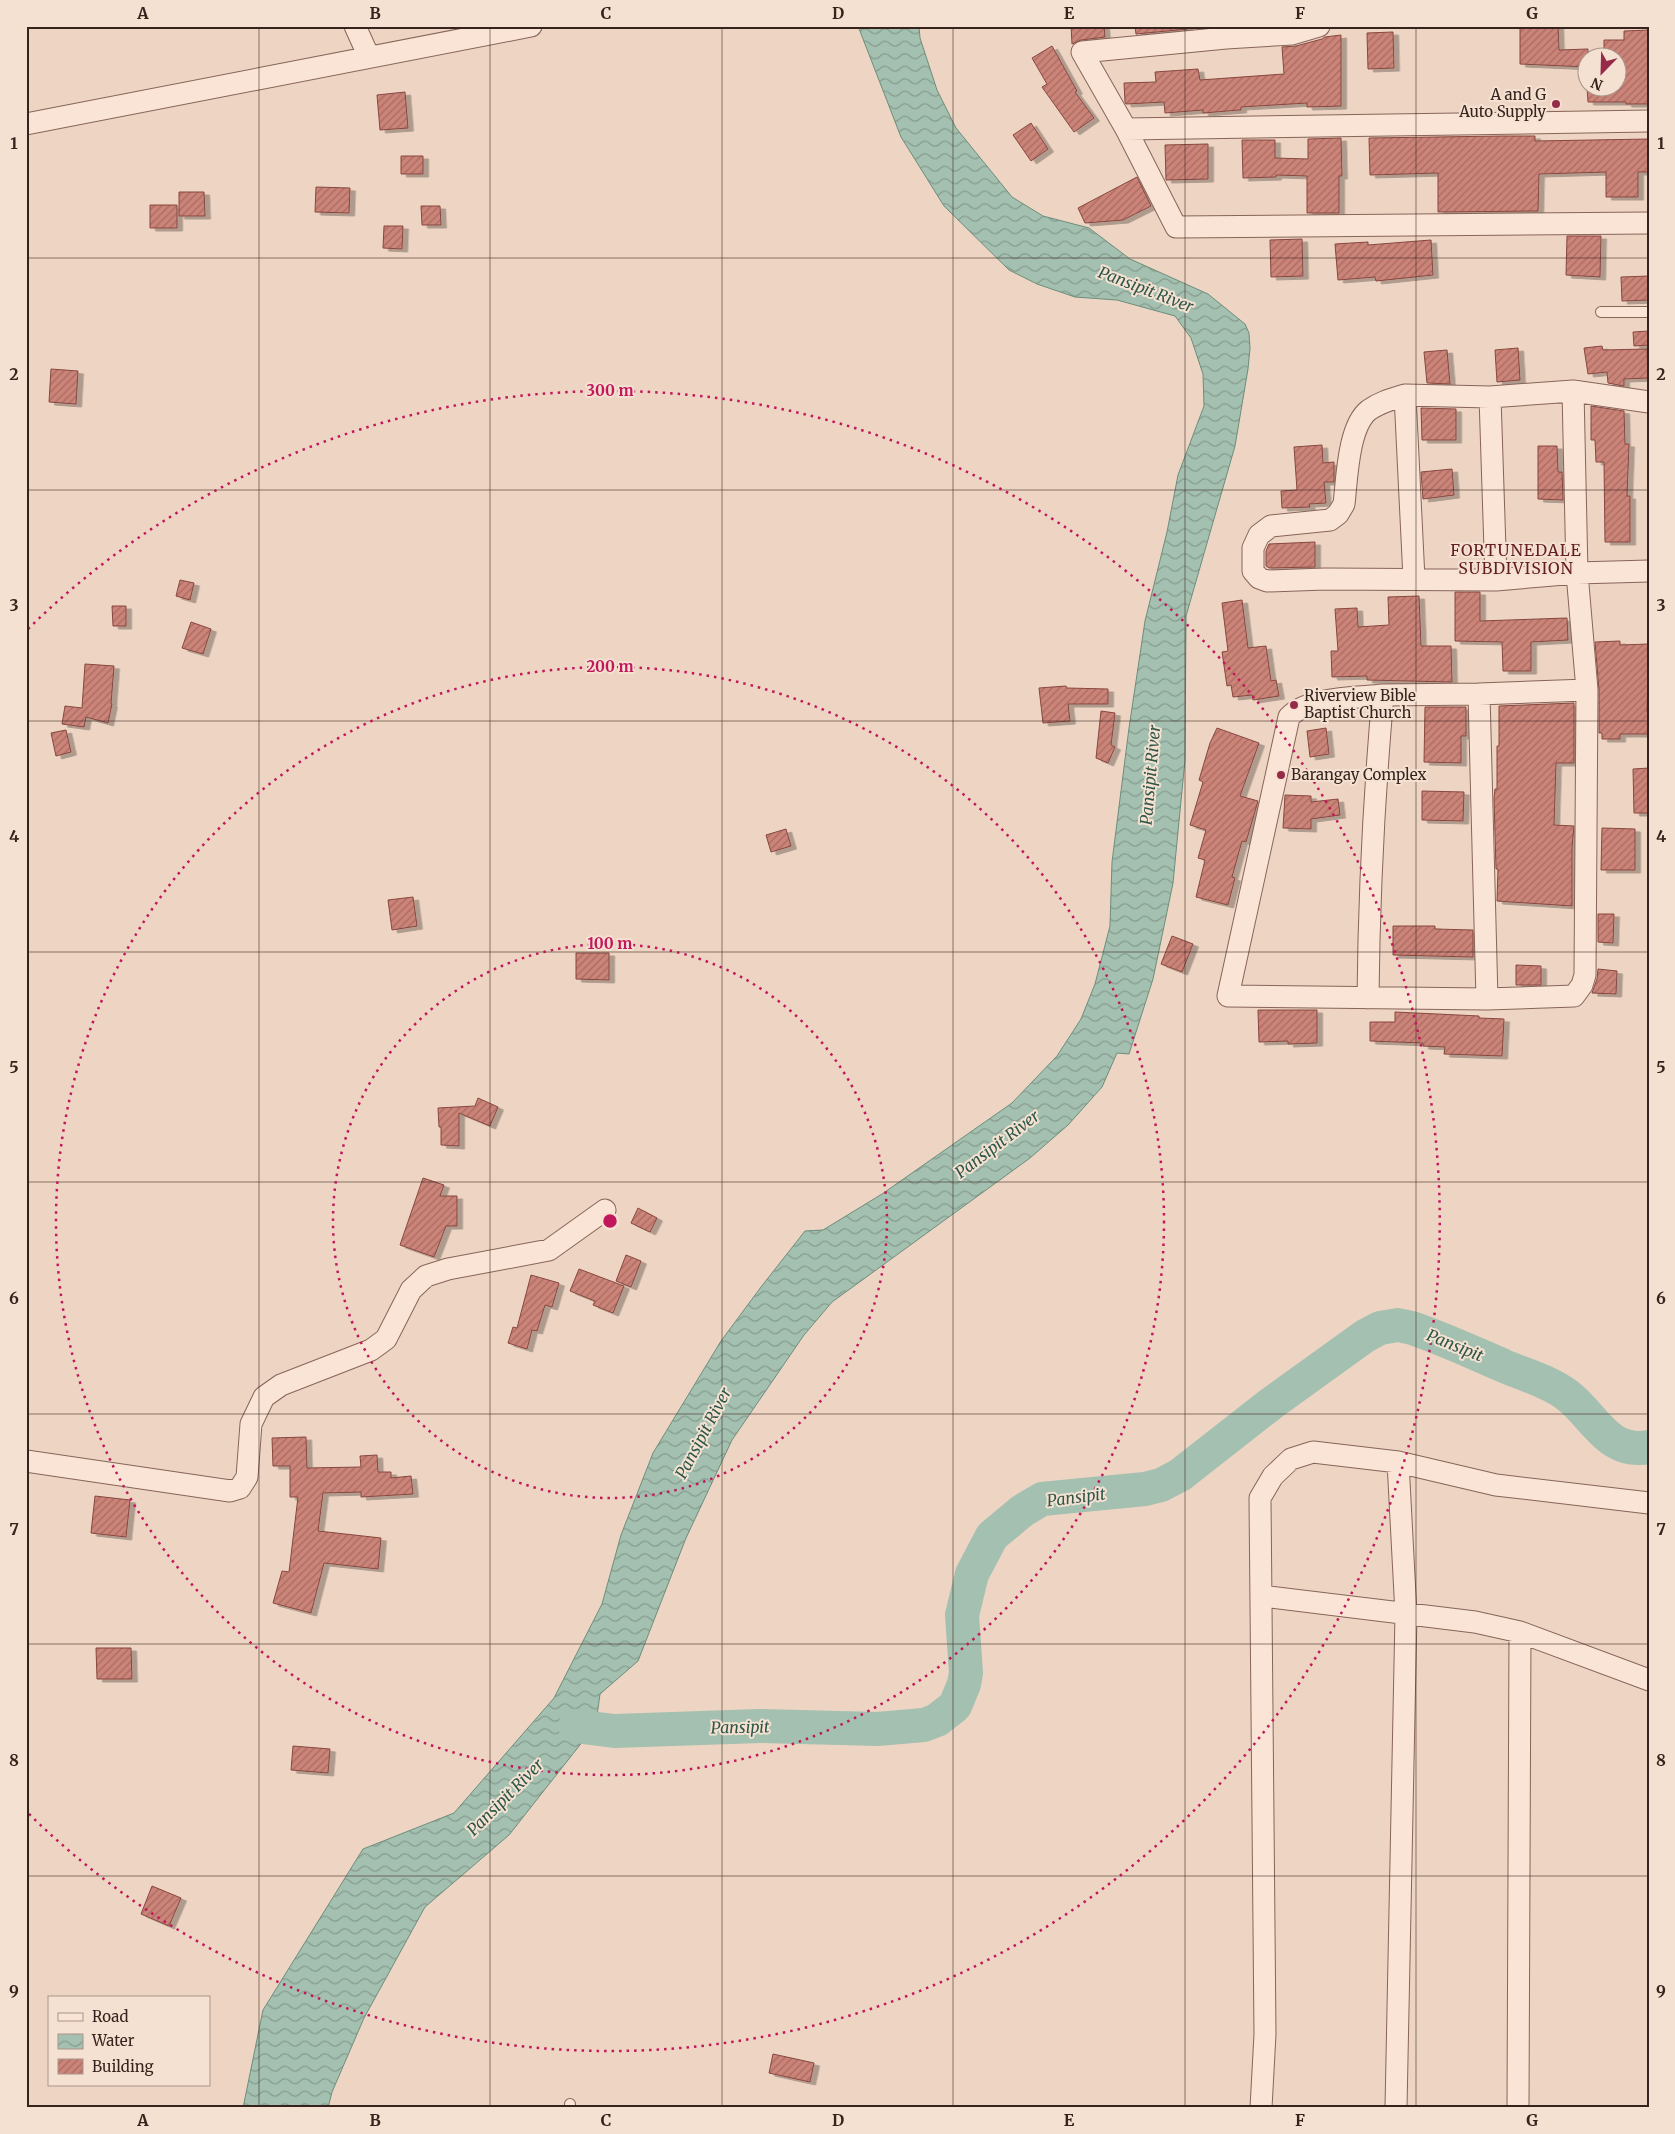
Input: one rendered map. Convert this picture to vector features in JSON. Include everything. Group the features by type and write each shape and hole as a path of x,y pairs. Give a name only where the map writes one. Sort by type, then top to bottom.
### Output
{"street":[{"path":"355,26 369,57"},
{"path":"26,124 531,26"},
{"path":"1319,26 1292,34 1226,38 1082,52 1126,129 1176,227 1649,223"},
{"path":"1126,129 1649,121"},
{"path":"1573,391 1577,573 1587,690 1585,965 1583,980 1574,996 1487,999 1228,996 1289,717 1295,710 1324,701 1383,695 1587,690"},
{"path":"1649,402 1573,391 1490,397 1405,395 1385,400 1367,412 1354,433 1344,504 1338,514 1330,520 1271,526 1259,536 1253,548 1253,571 1259,578 1266,581 1496,580 1577,573 1649,571"},
{"path":"1405,395 1414,579"},
{"path":"1490,397 1496,580"},
{"path":"1479,694 1487,999"},
{"path":"1368,998 1375,789 1383,695"},
{"path":"26,1460 230,1491 240,1488 247,1477 251,1424 264,1396 281,1385 371,1350 386,1339 411,1290 426,1276 448,1269 549,1250 605,1210"},
{"path":"1261,2108 1264,2034 1260,1498 1272,1476 1291,1458 1313,1452 1398,1462 1496,1485 1649,1502"},
{"path":"1396,2108 1406,1614 1398,1462"},
{"path":"1262,1596 1475,1622 1520,1632 1649,1680"},
{"path":"1518,2108 1520,1632"}],"lane":[{"path":"1601,312 1649,312"}],"water":[{"name":"Pansipit River","path":"858,26 919,26 920,38 937,90 956,128 1012,197 1043,216 1089,228 1130,259 1208,294 1245,324 1249,333 1248,369 1235,446 1186,616 1185,760 1173,883 1153,979 1129,1054 1117,1053 1102,1087 1068,1125 1030,1158 832,1302 804,1335 732,1440 686,1538 638,1661 600,1694 597,1716 605,1742 583,1741 509,1835 425,1907 364,2018 332,2092 328,2108 243,2108 263,2010 363,1849 454,1813 554,1698 602,1604 621,1535 653,1453 721,1341 761,1287 805,1231 823,1230 882,1194 1012,1103 1057,1056 1081,1019 1095,984 1110,926 1112,862 1145,621 1167,532 1178,475 1204,406 1203,374 1191,338 1175,316 1117,300 1075,297 1037,284 1009,270 944,206 901,137"}],"building":[{"path":"1071,26 1104,26 1105,37 1081,40 1072,44"},
{"path":"1135,26 1188,26 1188,29 1136,34"},
{"path":"1520,26 1558,26 1559,50 1578,49 1578,67 1520,64"},
{"path":"1649,30 1649,104 1588,102 1588,98 1628,98 1628,48 1604,48 1604,40 1624,40 1624,31"},
{"path":"1393,32 1394,68 1368,69 1367,33"},
{"path":"1341,35 1341,106 1307,107 1307,103 1241,107 1241,110 1203,113 1203,110 1165,113 1164,102 1126,104 1125,102 1124,83 1156,82 1155,72 1198,69 1200,80 1284,74 1282,47 1296,46 1325,37"},
{"path":"1052,46 1077,91 1075,92 1094,118 1074,132 1042,87 1047,84 1032,58"},
{"path":"405,92 408,128 380,130 377,95"},
{"path":"1031,123 1048,149 1031,161 1013,135"},
{"path":"1535,136 1535,141 1649,139 1649,172 1638,172 1638,197 1606,197 1606,172 1539,174 1538,211 1438,212 1438,173 1370,175 1369,138"},
{"path":"1341,138 1342,176 1339,176 1339,213 1307,213 1307,176 1276,175 1276,177 1243,178 1242,140 1275,140 1275,158 1308,159 1308,139"},
{"path":"1208,144 1208,179 1166,180 1165,145"},
{"path":"401,156 423,156 423,174 401,174"},
{"path":"1137,177 1151,206 1123,220 1085,223 1078,208"},
{"path":"316,187 350,188 349,213 315,212"},
{"path":"179,192 204,192 205,216 179,216"},
{"path":"150,205 177,205 177,228 150,228"},
{"path":"421,206 440,206 441,225 422,225"},
{"path":"384,226 403,226 402,249 383,248"},
{"path":"1567,236 1601,236 1600,277 1566,275"},
{"path":"1302,239 1303,276 1271,277 1270,240"},
{"path":"1431,240 1433,275 1376,281 1375,277 1338,280 1335,244 1368,242 1368,245"},
{"path":"1649,276 1649,300 1622,301 1621,277"},
{"path":"1649,331 1649,345 1634,346 1633,332"},
{"path":"1602,346 1603,350 1647,349 1648,378 1624,379 1624,386 1608,383 1607,372 1588,374 1584,348"},
{"path":"1518,348 1520,380 1497,382 1495,350"},
{"path":"1447,350 1450,384 1427,383 1424,352"},
{"path":"51,369 78,371 76,404 49,402"},
{"path":"1591,406 1624,411 1625,444 1629,444 1627,496 1630,496 1630,542 1605,542 1604,462 1596,462 1595,440 1591,440"},
{"path":"1421,408 1456,409 1456,440 1422,440"},
{"path":"1322,445 1323,463 1334,462 1334,482 1324,482 1326,503 1309,504 1310,507 1282,508 1281,491 1297,490 1294,447"},
{"path":"1538,446 1557,446 1558,472 1562,472 1563,500 1538,499"},
{"path":"1452,469 1454,495 1423,499 1421,472"},
{"path":"1315,542 1315,567 1269,568 1266,566 1266,551 1269,544"},
{"path":"180,580 194,583 190,600 176,596"},
{"path":"1455,592 1480,592 1480,621 1567,618 1568,640 1531,642 1531,671 1503,671 1502,642 1455,641"},
{"path":"1419,596 1421,646 1451,646 1452,682 1367,680 1367,676 1332,677 1331,651 1338,651 1335,609 1357,608 1358,627 1389,625 1388,597"},
{"path":"1242,600 1248,648 1266,646 1271,681 1276,680 1279,696 1253,700 1252,695 1233,697 1231,685 1227,686 1222,652 1228,651 1222,603"},
{"path":"112,606 126,606 126,626 113,626"},
{"path":"191,622 211,629 203,654 182,648"},
{"path":"1620,641 1620,645 1649,644 1647,712 1649,712 1649,734 1620,734 1620,739 1602,739 1602,733 1599,733 1599,690 1595,642"},
{"path":"85,664 114,666 112,704 108,723 86,717 84,727 62,724 65,706 82,708"},
{"path":"1066,686 1067,688 1108,689 1108,704 1068,704 1070,721 1043,723 1039,688"},
{"path":"1574,703 1574,763 1556,763 1554,825 1574,826 1572,906 1497,901 1498,869 1496,869 1494,798 1495,789 1497,789 1499,706"},
{"path":"1425,707 1466,707 1466,736 1461,736 1461,763 1424,762"},
{"path":"1101,711 1115,713 1111,745 1115,747 1108,763 1096,758"},
{"path":"1217,728 1259,743 1240,796 1258,801 1246,842 1242,841 1232,877 1235,878 1228,905 1196,897 1205,860 1198,858 1206,830 1190,825 1203,782 1199,780 1210,743"},
{"path":"1326,728 1329,754 1310,757 1307,731"},
{"path":"66,730 71,752 56,756 51,733"},
{"path":"1649,768 1649,813 1634,813 1633,769"},
{"path":"1422,791 1464,792 1463,821 1422,820"},
{"path":"1285,795 1311,796 1311,802 1338,799 1340,815 1311,819 1311,829 1283,828"},
{"path":"1602,828 1635,829 1635,870 1601,870"},
{"path":"786,829 791,846 771,852 766,835"},
{"path":"413,897 417,926 392,930 388,900"},
{"path":"1598,914 1614,914 1613,943 1598,942"},
{"path":"1393,926 1435,926 1435,929 1473,930 1473,957 1393,955"},
{"path":"1172,936 1193,944 1182,972 1161,964"},
{"path":"576,953 609,953 609,980 576,979"},
{"path":"1516,965 1541,966 1541,985 1516,985"},
{"path":"1598,969 1617,971 1616,994 1592,993"},
{"path":"1258,1010 1317,1010 1317,1043 1259,1042"},
{"path":"1395,1012 1504,1019 1502,1056 1444,1054 1445,1047 1423,1046 1423,1043 1370,1041 1370,1022 1395,1022"},
{"path":"478,1098 498,1107 490,1126 459,1113 459,1146 441,1145 438,1108 475,1106"},
{"path":"423,1178 444,1185 440,1196 457,1196 457,1226 446,1226 434,1257 400,1245"},
{"path":"638,1208 657,1218 650,1232 631,1223"},
{"path":"626,1255 641,1261 631,1287 616,1281"},
{"path":"579,1269 624,1286 613,1313 593,1305 595,1301 570,1291"},
{"path":"531,1275 559,1283 552,1307 545,1305 537,1331 532,1330 527,1349 508,1343 513,1327 517,1328"},
{"path":"306,1437 307,1468 361,1467 360,1456 377,1455 378,1472 391,1472 391,1478 411,1476 413,1494 361,1497 361,1492 323,1493 318,1531 381,1538 378,1569 324,1563 311,1613 273,1603 282,1571 289,1572 298,1497 290,1497 290,1466 273,1466 272,1438"},
{"path":"95,1496 130,1500 126,1537 91,1533"},
{"path":"96,1648 131,1648 132,1679 97,1679"},
{"path":"293,1746 330,1749 328,1773 291,1770"},
{"path":"152,1886 181,1898 169,1926 141,1914"},
{"path":"773,2054 814,2063 810,2082 769,2073"}],"waterway":[{"name":"Pansipit","path":"575,1726 614,1731 760,1726 877,1729 924,1725 937,1720 955,1706 964,1684 966,1673 962,1615 972,1574 992,1536 1022,1511 1042,1499 1145,1489 1161,1485 1180,1475 1272,1403 1365,1336 1380,1328 1398,1325 1412,1328 1544,1382 1560,1390 1577,1403 1602,1432 1612,1439 1622,1445 1635,1448 1649,1447"}],"place":[{"name":"A and G Auto Supply","path":"1556,104"},
{"name":"Riverview Bible Baptist Church","path":"1294,705"},
{"name":"Barangay Complex","path":"1281,775"}],"district":[{"name":"FORTUNEDALE SUBDIVISION","path":"1516,559"}]}
